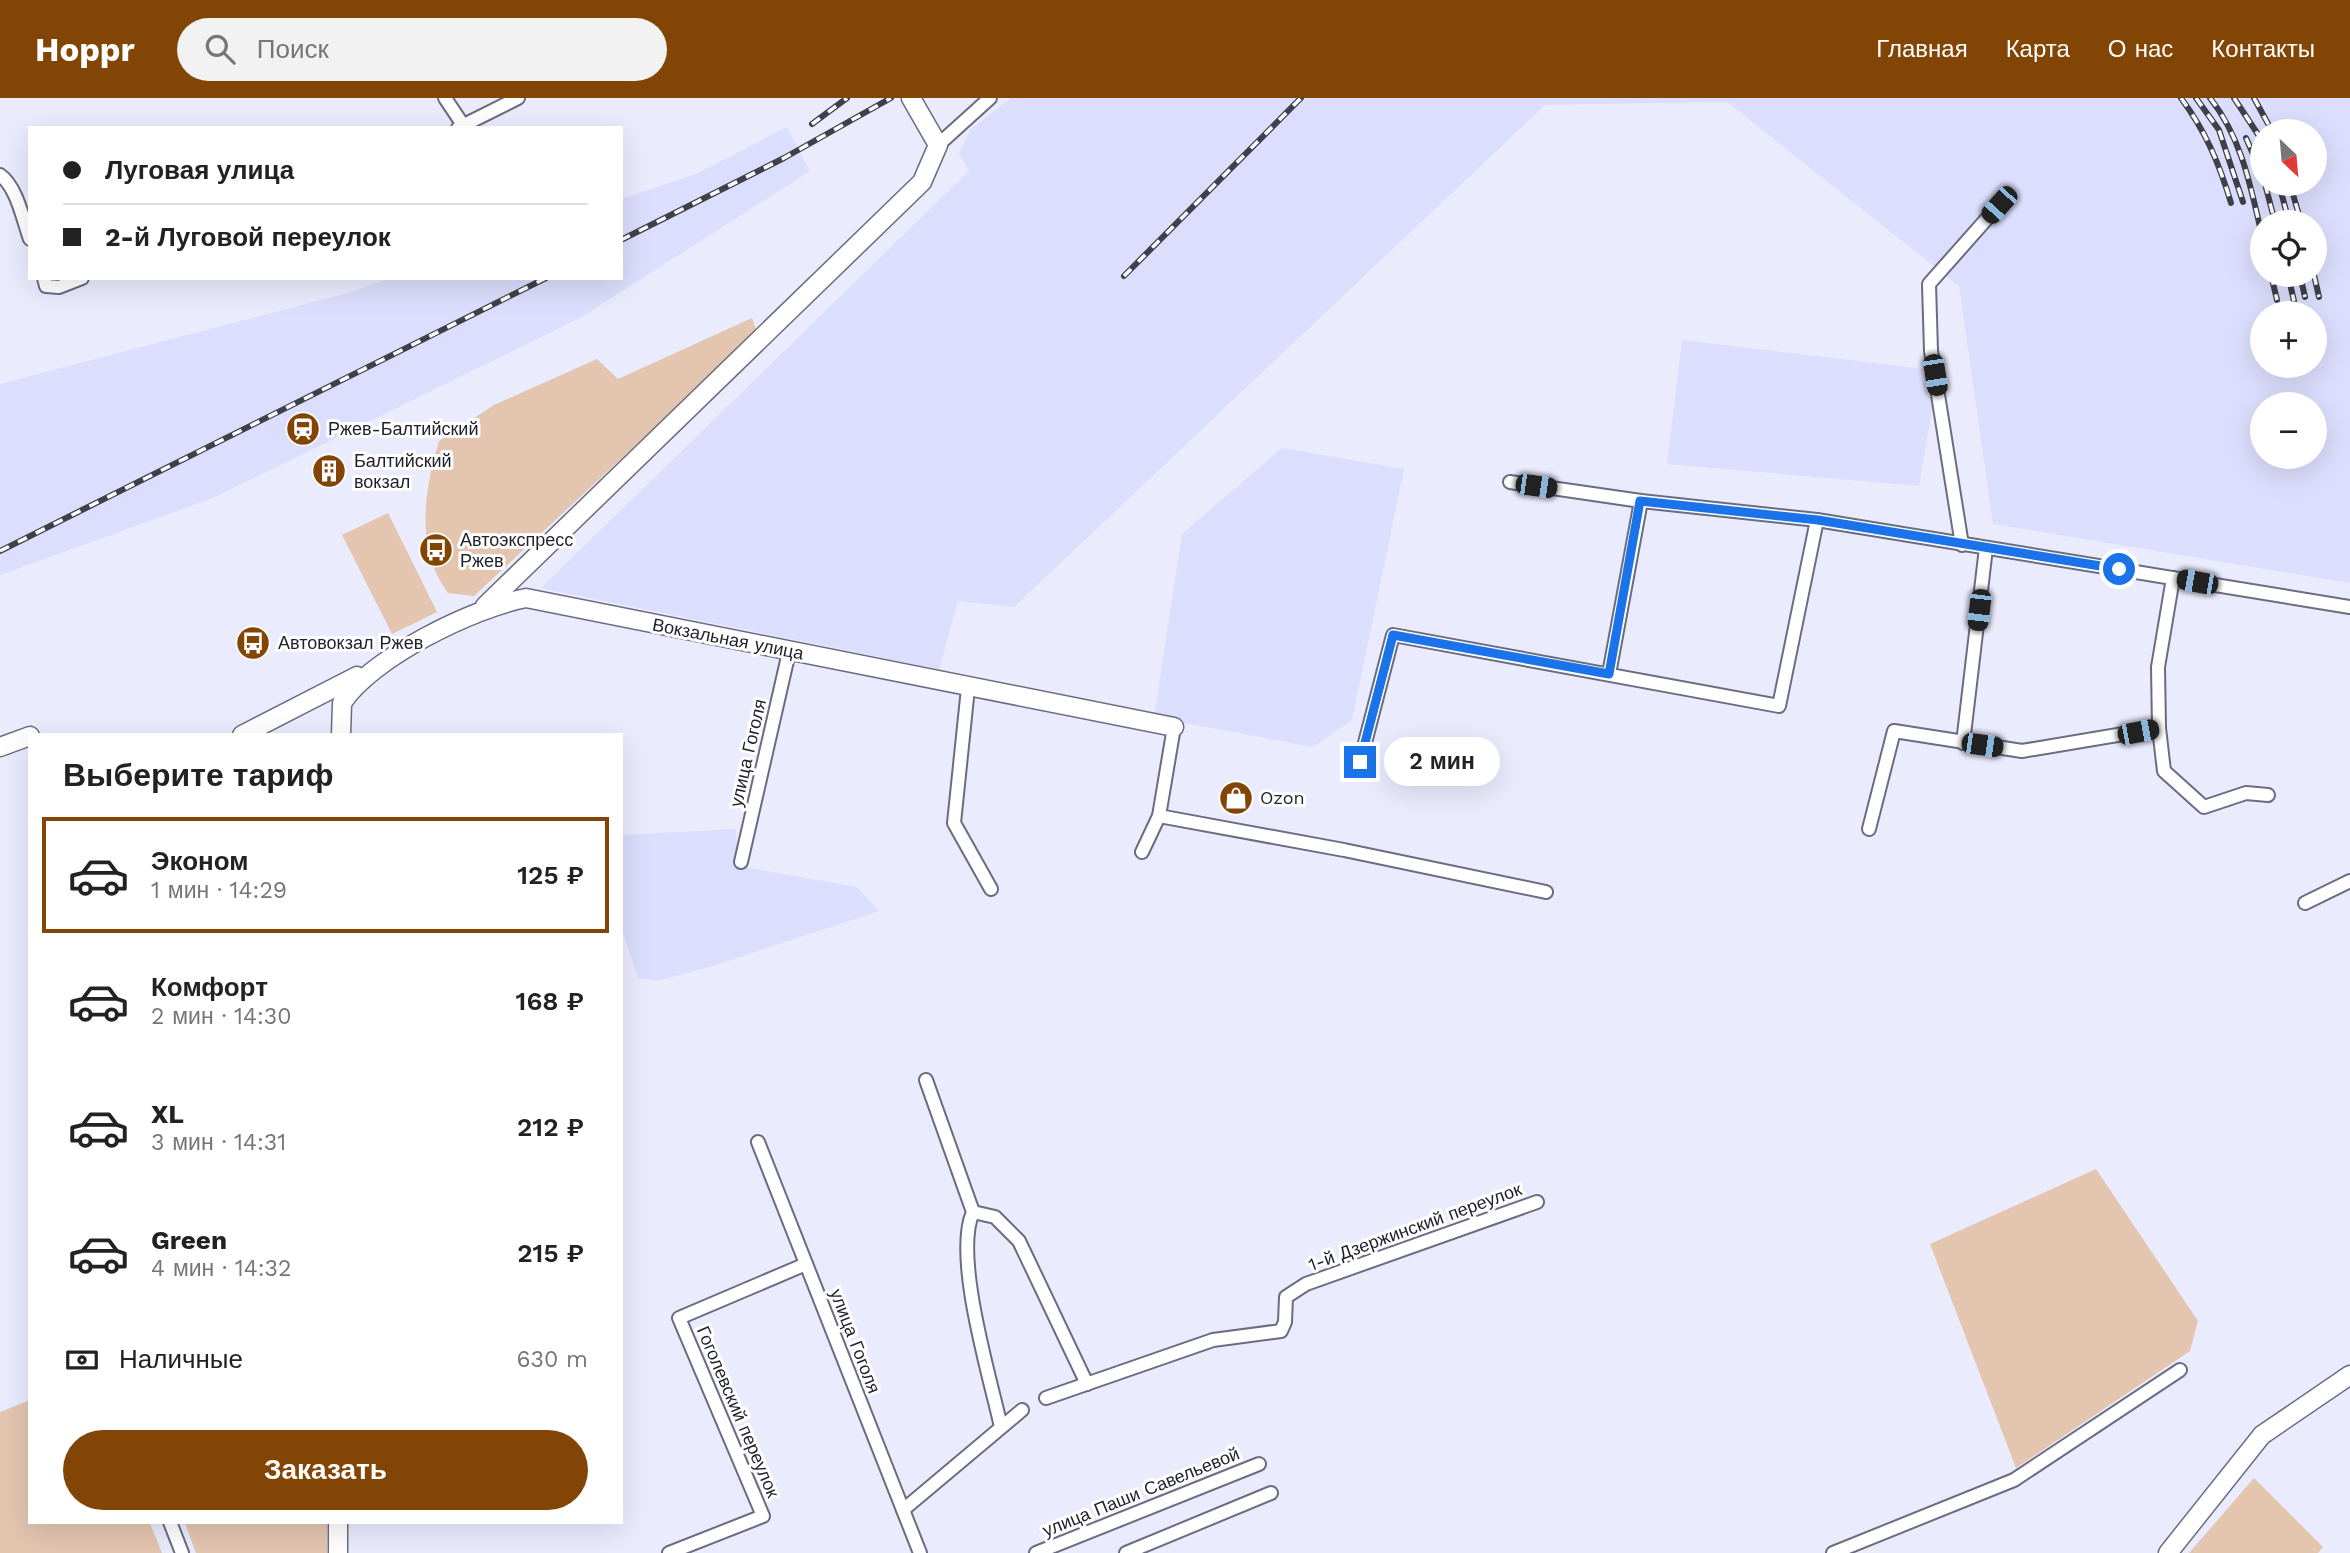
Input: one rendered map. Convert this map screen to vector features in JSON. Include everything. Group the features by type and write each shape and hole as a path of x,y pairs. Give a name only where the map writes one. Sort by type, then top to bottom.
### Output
{"street":[{"path":"445,98 461,126 517,98"},
{"path":"911,98 938,145"},
{"path":"480,610 922,182 938,145 990,98"},
{"path":"0,175 18,204 28,233"},
{"path":"1962,545 1931,351 1929,284 1999,205"},
{"path":"44,280 46,286 59,287 77,280"},
{"path":"1510,482 1640,501 1818,520 2350,607"},
{"path":"1609,674 1640,501"},
{"path":"1360,762 1393,635 1779,706 1818,520"},
{"path":"1963,743 1986,548"},
{"path":"2173,578 2158,667 2159,727 2164,771 2204,807 2246,793 2268,795"},
{"name":"Вокзальная улица","path":"341,733 342,703 373,668 480,610 526,598 1174,727"},
{"name":"улица Гоголя","path":"741,862 789,652"},
{"path":"246,733 373,668"},
{"path":"968,688 954,823 991,889"},
{"path":"313,699 333,704 340,733"},
{"path":"1142,852 1159,816 1174,727"},
{"path":"1869,829 1894,731 2022,751 2159,727"},
{"path":"0,747 28,737"},
{"path":"1159,816 1344,850 1546,892"},
{"path":"2305,903 2350,881"},
{"path":"926,1080 973,1212 967,1225 970,1285 1001,1427"},
{"name":"улица Гоголя","path":"758,1142 919,1553"},
{"name":"1-й Дзержинский переулок","path":"1087,1384 1213,1340 1281,1331 1285,1322 1286,1297 1306,1284 1537,1202"},
{"path":"973,1212 995,1217 1019,1241 1087,1384 1046,1398"},
{"name":"Гоголевский переулок","path":"669,1553 763,1516 679,1318 806,1264"},
{"path":"1833,1553 2014,1479 2180,1370"},
{"path":"2168,1553 2262,1435 2350,1375"},
{"path":"903,1510 1022,1410"},
{"name":"улица Паши Савельевой","path":"1036,1553 1259,1464"},
{"path":"1126,1553 1272,1493"},
{"path":"171,1524 182,1553"},
{"path":"338,1524 338,1553"}],"shaded area":[{"path":"1011,98 2350,98 2350,583 1993,524 1959,286 1727,102 1545,105 1014,607 958,601 939,669 541,588 969,171 959,153 971,129"},
{"path":"787,127 810,171 580,318 213,498 0,575 0,384 348,293 385,280 623,280 623,198 696,174"},
{"path":"752,318 757,332 474,596 448,593 431,558 427,539 429,480 439,441 494,405 597,359 618,379"},
{"path":"1682,340 1925,369 1932,410 1919,486 1667,464"},
{"path":"1282,448 1404,469 1352,720 1313,747 1154,717 1182,534"},
{"path":"388,513 437,612 392,634 342,535"},
{"path":"736,829 738,866 857,887 879,911 709,967 656,981 638,978 623,932 623,835"},
{"path":"2096,1169 2198,1321 2190,1351 2016,1468 1930,1244"},
{"path":"28,1401 28,1524 150,1524 162,1553 0,1553 0,1412"},
{"path":"2254,1478 2323,1547 2318,1553 2189,1553"},
{"path":"185,1524 327,1524 327,1553 196,1553"}],"railway":[{"path":"812,124 847,98"},
{"path":"623,239 784,158 891,98"},
{"path":"1124,276 1301,98"},
{"path":"2181,98 2211,148 2231,203"},
{"path":"2196,98 2219,130 2243,202"},
{"path":"2210,98 2231,131 2238,148 2256,210"},
{"path":"2234,98 2250,122"},
{"path":"2254,98 2265,119"},
{"path":"2246,138 2250,147"},
{"path":"2268,196 2272,210"},
{"path":"2282,196 2286,210"},
{"path":"2293,196 2298,210"},
{"path":"0,551 542,280"},
{"path":"2274,287 2277,300"},
{"path":"2291,287 2294,301"},
{"path":"2303,287 2305,297"},
{"path":"2317,287 2319,297"}],"place":[{"name":"Ржев-Балтийский","path":"303,429"},
{"name":"Балтийский вокзал","path":"329,471"},
{"name":"Автоэкспресс Ржев","path":"436,550"},
{"name":"Автовокзал Ржев","path":"253,643"},
{"name":"Ozon","path":"1236,798"}],"route":[{"path":"1360,762 1393,635 1609,674 1640,501 1818,520 2119,569"}]}
